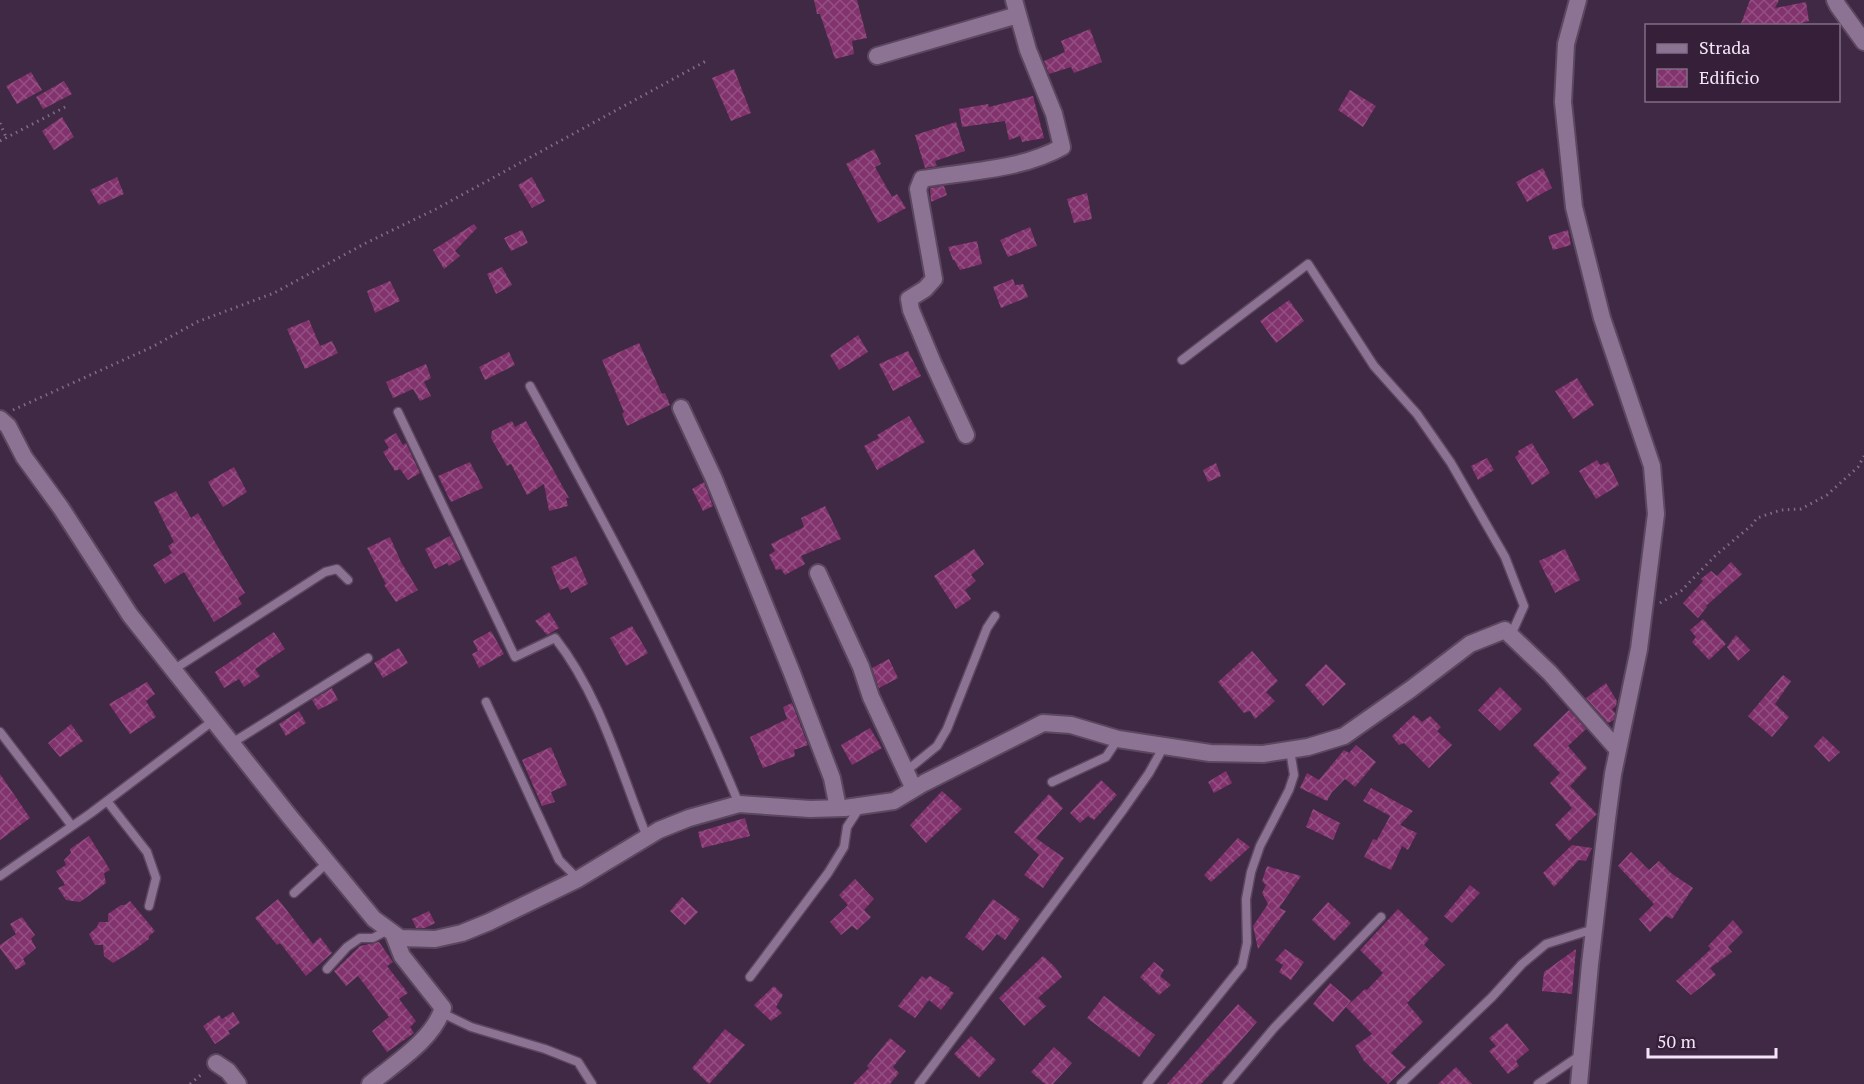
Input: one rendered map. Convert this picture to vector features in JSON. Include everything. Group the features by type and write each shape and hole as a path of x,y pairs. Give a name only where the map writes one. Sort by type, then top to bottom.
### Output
{"street":[{"path":"1578,0 1566,44 1563,102 1574,207 1602,318 1652,466 1656,514 1639,649 1613,774 1594,929 1579,1084"},
{"path":"1835,0 1864,42"},
{"path":"877,56 1016,8 1028,50 1054,114 1062,147 1044,157 969,173 922,179 918,189 934,279 909,299 911,310 966,435"},
{"path":"681,408 714,479 792,673 832,778 838,808"},
{"path":"5,415 8,426 24,457 67,517 130,615 327,863 374,919 400,938 435,939 462,933 578,879 659,830 689,818 739,804 798,809 860,807 894,801 1043,723 1071,725 1118,739 1210,753 1263,754 1308,747 1344,736 1470,644 1505,630 1550,673 1618,750"},
{"path":"818,573 914,789"},
{"path":"370,1084 418,1044 439,1020 443,1008 402,956 391,931"},
{"path":"216,1063 228,1071 238,1084"}],"lane":[{"path":"1182,360 1308,264 1374,366 1417,414 1451,463 1505,557 1524,606 1511,635"},
{"path":"531,386 651,613 707,726 739,804"},
{"path":"398,412 515,657 555,638 581,678 605,729 647,837"},
{"path":"173,670 325,572 337,569 348,580"},
{"path":"905,772 937,746 947,729 987,628 995,616"},
{"path":"232,743 368,658"},
{"path":"486,702 559,860 578,879"},
{"path":"0,876 107,801 214,720"},
{"path":"0,732 72,826"},
{"path":"1052,782 1106,757 1118,739"},
{"path":"919,1084 1123,810 1149,773 1164,746"},
{"path":"1147,1084 1242,966 1247,943 1246,900 1251,873 1260,846 1289,790 1294,775 1290,750"},
{"path":"107,801 147,852 156,878 149,906"},
{"path":"750,977 828,873 844,847 847,828 860,807"},
{"path":"294,893 327,863"},
{"path":"1227,1084 1274,1028 1381,917"},
{"path":"1401,1084 1492,998 1522,964 1546,944 1594,929"},
{"path":"327,969 347,947 360,938 373,938 391,931"},
{"path":"442,1013 471,1027 545,1049 578,1062 592,1084"},
{"path":"1538,1084 1583,1053"}],"path":[{"path":"5,415 152,348 197,322 274,292 436,209 706,61"},
{"path":"0,141 69,105"},
{"path":"0,123 6,137"},
{"path":"1643,613 1681,591 1757,518 1781,510 1801,509 1827,495 1858,467 1864,456"}],"building":[{"path":"814,0 857,0 867,38 852,41 854,54 835,59 820,14 817,14"},
{"path":"1750,0 1779,0 1775,8 1806,2 1809,21 1799,24 1741,24"},
{"path":"1090,29 1102,62 1074,73 1071,67 1049,74 1044,61 1065,52 1061,41"},
{"path":"734,69 751,113 731,121 712,78"},
{"path":"31,72 42,90 17,104 6,86"},
{"path":"64,81 72,94 43,109 36,97"},
{"path":"1350,90 1376,106 1363,127 1338,110"},
{"path":"1033,96 1044,138 1022,142 1020,136 1009,140 1005,121 962,127 959,109 988,104 989,107"},
{"path":"62,117 74,137 54,150 42,131"},
{"path":"956,122 965,151 935,161 937,166 925,168 915,135"},
{"path":"874,149 881,164 875,167 892,197 897,194 906,208 878,223 846,164"},
{"path":"1543,168 1552,188 1527,202 1516,182"},
{"path":"117,177 124,194 99,205 90,190"},
{"path":"532,177 545,201 532,208 518,185"},
{"path":"944,186 947,195 931,202 930,188"},
{"path":"1087,193 1092,219 1074,223 1067,199"},
{"path":"474,224 477,228 455,251 460,256 444,269 433,250"},
{"path":"1030,227 1037,246 1008,257 1000,240"},
{"path":"522,230 528,243 511,251 504,238"},
{"path":"1568,230 1571,245 1553,250 1548,236"},
{"path":"977,241 982,264 960,270 948,247"},
{"path":"502,267 512,285 496,294 487,274"},
{"path":"1013,279 1015,285 1023,284 1028,297 1001,308 993,287"},
{"path":"390,281 400,301 375,313 367,291"},
{"path":"1289,300 1304,321 1276,343 1260,321"},
{"path":"309,320 320,346 332,341 338,353 305,369 287,329"},
{"path":"858,335 868,352 839,370 830,355"},
{"path":"639,343 662,394 665,393 670,405 627,426 622,414 624,412 602,360"},
{"path":"908,351 921,376 893,391 879,364"},
{"path":"509,352 515,365 485,380 479,367"},
{"path":"426,364 431,378 424,382 431,396 420,401 413,389 393,398 386,382"},
{"path":"1577,378 1594,405 1573,419 1555,391"},
{"path":"909,416 925,442 877,470 864,446 879,438 877,435"},
{"path":"512,421 515,427 526,421 569,498 566,498 568,506 549,511 544,484 527,495 511,464 507,466 491,438 492,431"},
{"path":"396,433 403,445 406,443 420,473 408,480 400,469 395,471 383,452 389,448 384,440"},
{"path":"1532,443 1550,473 1532,485 1515,457 1519,454 1518,451"},
{"path":"1487,458 1494,470 1478,480 1471,466"},
{"path":"1597,460 1600,465 1608,462 1619,485 1596,499 1579,471"},
{"path":"470,462 483,488 451,502 438,476"},
{"path":"1216,463 1221,476 1208,482 1203,470"},
{"path":"234,467 247,492 223,507 208,482"},
{"path":"704,482 713,506 703,511 692,489"},
{"path":"176,491 191,518 198,513 245,593 238,598 242,604 214,622 184,572 165,584 153,565 172,553 168,546 174,542 154,502"},
{"path":"825,506 841,539 801,556 805,564 785,575 781,569 776,570 769,555 775,551 771,544 804,527 801,518"},
{"path":"450,536 461,559 449,566 447,563 435,569 425,549"},
{"path":"390,537 401,562 418,590 396,602 384,585 386,584 367,548"},
{"path":"974,549 984,564 971,575 976,581 965,590 971,599 956,609 934,576"},
{"path":"1565,549 1580,580 1555,593 1539,561"},
{"path":"576,556 588,584 571,593 568,587 560,590 551,567"},
{"path":"1731,562 1742,574 1706,606 1698,618 1683,603 1703,581 1701,579 1711,571 1717,576"},
{"path":"549,612 559,628 547,635 535,621"},
{"path":"1703,619 1726,644 1709,660 1692,642 1696,637 1690,630"},
{"path":"632,626 648,653 626,666 610,638"},
{"path":"491,631 504,654 479,668 472,654 478,651 473,641"},
{"path":"274,632 285,649 255,669 260,676 244,687 239,679 224,688 215,672"},
{"path":"1736,635 1750,650 1738,661 1727,647"},
{"path":"399,648 408,663 383,678 374,663"},
{"path":"1252,651 1278,681 1266,692 1275,701 1255,719 1250,711 1244,713 1218,682"},
{"path":"889,659 898,678 879,688 872,668"},
{"path":"1326,664 1346,684 1323,706 1305,685"},
{"path":"1783,675 1791,681 1775,704 1789,717 1772,737 1748,716"},
{"path":"147,682 155,694 146,701 156,717 130,734 109,704"},
{"path":"1606,683 1617,701 1616,706 1612,709 1615,713 1614,720 1608,723 1586,698"},
{"path":"1500,687 1522,709 1500,731 1478,710"},
{"path":"332,688 338,700 318,710 312,700"},
{"path":"792,703 808,745 794,750 795,756 763,768 750,737 787,719 783,707"},
{"path":"1569,710 1586,729 1568,746 1587,768 1570,786 1597,814 1569,841 1555,825 1572,808 1550,783 1560,773 1533,745"},
{"path":"299,711 306,723 286,736 279,724"},
{"path":"1414,715 1422,722 1430,716 1441,727 1437,731 1452,745 1429,768 1404,743 1399,745 1392,736"},
{"path":"71,724 83,741 60,757 48,743"},
{"path":"870,728 882,748 852,765 841,745"},
{"path":"1823,736 1840,752 1829,762 1814,746"},
{"path":"1356,745 1376,762 1355,787 1345,779 1332,792 1327,801 1300,788 1307,773 1319,780 1344,750 1349,753"},
{"path":"551,747 567,785 551,792 555,802 542,806 522,760"},
{"path":"1226,771 1232,783 1214,793 1208,782"},
{"path":"0,774 30,818 0,840"},
{"path":"1101,780 1117,795 1094,820 1088,816 1080,823 1070,813"},
{"path":"1371,788 1413,811 1400,825 1417,833 1408,850 1402,846 1391,870 1364,857 1373,839 1377,840 1390,816 1363,801"},
{"path":"942,791 962,809 926,843 910,825"},
{"path":"1049,794 1063,808 1036,838 1064,858 1043,888 1024,875 1039,855 1014,832"},
{"path":"1313,809 1340,823 1333,840 1306,827"},
{"path":"745,818 750,836 702,848 698,832"},
{"path":"89,836 110,870 104,873 106,883 80,902 66,900 58,888 65,885 56,871 66,865 64,860 71,853 70,849"},
{"path":"1238,838 1250,847 1211,882 1204,875"},
{"path":"1572,845 1592,848 1586,861 1579,860 1554,887 1543,873"},
{"path":"1631,852 1649,870 1659,861 1671,873 1693,888 1672,919 1666,916 1650,932 1639,919 1654,904 1618,866"},
{"path":"1267,866 1301,876 1279,908 1286,911 1258,949 1253,926 1268,904 1262,893 1266,885 1262,881"},
{"path":"855,879 874,899 864,910 871,917 857,930 852,926 841,935 830,922 848,905 839,895"},
{"path":"1470,885 1480,893 1452,923 1444,916"},
{"path":"682,897 698,912 685,925 670,911"},
{"path":"278,899 313,944 320,937 332,953 306,976 280,943 277,945 255,918"},
{"path":"993,899 1020,919 1005,940 997,934 983,951 965,937"},
{"path":"130,901 155,931 149,939 113,963 104,956 103,945 95,945 89,934 99,922 108,922 108,914"},
{"path":"1328,902 1351,923 1334,941 1312,920"},
{"path":"1398,909 1429,939 1424,945 1445,965 1407,1003 1423,1022 1391,1053 1406,1067 1388,1084 1364,1061 1355,1046 1372,1034 1346,1007 1383,973 1360,950"},
{"path":"429,911 435,923 425,928 416,928 412,919"},
{"path":"22,917 35,935 31,939 36,948 23,959 26,964 16,970 0,945 16,934 10,924"},
{"path":"1733,920 1743,932 1728,947 1732,952 1710,968 1716,975 1691,995 1676,981 1711,949 1708,946"},
{"path":"379,942 393,962 387,966 408,993 399,999 416,1021 410,1027 414,1033 387,1052 372,1031 389,1017 358,976 346,986 334,971 360,946"},
{"path":"1285,949 1304,962 1291,980 1279,972 1283,965 1275,960"},
{"path":"1576,949 1572,994 1542,991 1544,972"},
{"path":"1043,956 1062,977 1038,998 1046,1006 1024,1026 999,998"},
{"path":"1154,962 1164,970 1160,976 1171,985 1159,995 1140,977"},
{"path":"922,976 926,979 930,976 954,993 941,1010 929,1000 915,1018 898,1006"},
{"path":"1330,983 1351,1001 1333,1022 1313,1004"},
{"path":"774,986 783,995 776,1007 782,1013 771,1021 754,1005"},
{"path":"1104,996 1155,1035 1139,1057 1087,1018"},
{"path":"1238,1004 1257,1022 1230,1053 1201,1084 1167,1084"},
{"path":"233,1012 240,1023 228,1031 230,1034 215,1044 203,1026 219,1015 222,1019"},
{"path":"1507,1023 1529,1050 1516,1061 1519,1066 1508,1074 1489,1051 1496,1046 1489,1038"},
{"path":"725,1029 745,1045 709,1084 692,1068"},
{"path":"971,1036 996,1060 979,1078 954,1054"},
{"path":"890,1038 906,1051 893,1067 899,1073 890,1084 853,1084 869,1068 867,1066"},
{"path":"1054,1047 1072,1063 1053,1084 1045,1084 1031,1072"},
{"path":"1456,1067 1472,1084 1438,1084"}]}
